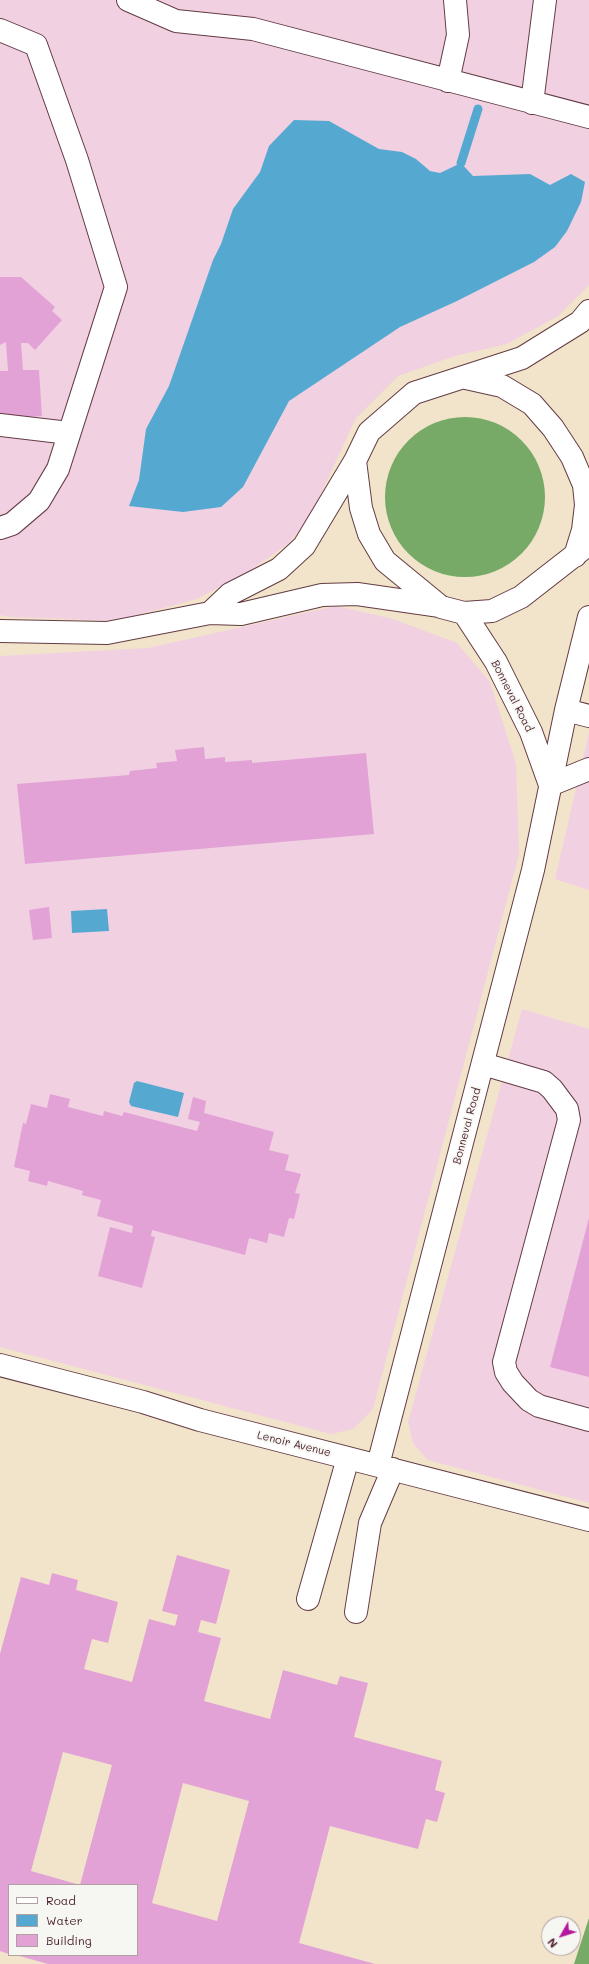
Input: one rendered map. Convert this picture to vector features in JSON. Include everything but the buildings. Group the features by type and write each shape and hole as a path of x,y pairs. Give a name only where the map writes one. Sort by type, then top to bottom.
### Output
{"street":[{"path":"128,0 176,22 253,28 448,81 589,117"},
{"path":"448,81 458,35 455,0"},
{"path":"532,103 545,0"},
{"path":"0,30 36,45 76,160 116,287 58,469 39,501 12,524 0,528"},
{"path":"210,613 230,594 279,569 304,546 355,461 369,432 414,393 466,378 522,358 580,322 589,312"},
{"path":"0,631 107,633 210,613 241,614 322,595 350,594 440,607 464,613 492,611 521,598 582,550 586,505 584,485 572,457 553,428 532,404 502,386 466,378"},
{"path":"0,425 70,433"},
{"path":"355,461 361,508 369,534 385,561 440,607"},
{"name":"Bonneval Road","path":"464,613 496,662 531,732 550,785"},
{"name":"Bonneval Road","path":"356,1612 370,1524 483,1064 533,870 566,710 589,617"},
{"path":"566,710 589,716"},
{"path":"550,785 589,769"},
{"path":"483,1064 544,1082 557,1094 567,1109 569,1120 504,1362 506,1372 513,1383 529,1400 539,1406 589,1420"},
{"name":"Lenoir Avenue","path":"0,1365 143,1402 200,1420 589,1520"},
{"path":"308,1599 348,1458"}],"shaded area":[{"path":"0,0 589,0 589,285 558,316 507,344 455,356 398,376 356,418 312,513 289,543 248,572 197,599 115,621 11,617 0,615"},
{"path":"336,606 393,619 457,643 490,682 516,764 519,854 373,1409 353,1429 331,1434 0,1347 0,656 148,648"},
{"path":"589,733 589,890 555,879"},
{"path":"522,1009 589,1029 589,1503 428,1460 413,1443 408,1422"}],"green space":[{"path":"465,417 495,423 515,435 527,447 539,467 545,497 539,527 527,547 515,559 495,571 465,577 435,571 415,559 403,547 391,527 385,497 391,467 403,447 415,435 435,423"},
{"path":"589,1918 589,1964 574,1964 577,1956 581,1956 581,1943"}],"water":[{"path":"294,120 329,121 379,149 402,152 416,159 430,171 440,173 461,163 473,176 530,174 550,185 571,174 585,182 581,202 567,231 555,247 534,262 457,301 400,327 289,401 243,487 221,507 183,512 129,506 139,480 146,429 169,386 213,260 221,244 233,209 260,172 269,146"},
{"path":"107,909 109,931 72,933 71,911"},
{"path":"137,1081 184,1093 178,1117 131,1106 129,1102 134,1083"}],"waterway":[{"path":"461,163 478,109"}]}
